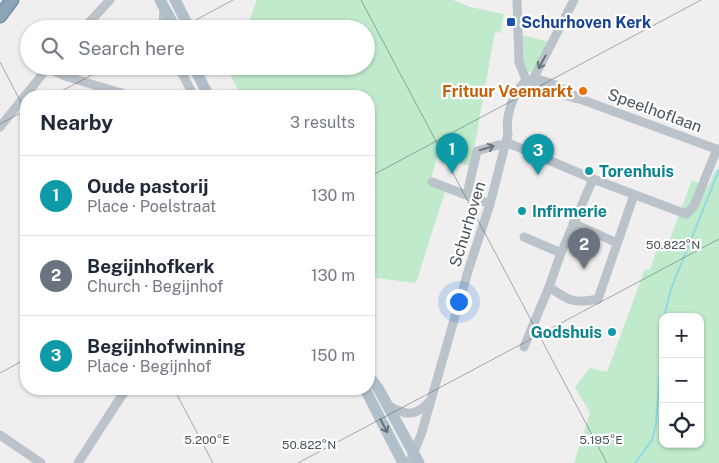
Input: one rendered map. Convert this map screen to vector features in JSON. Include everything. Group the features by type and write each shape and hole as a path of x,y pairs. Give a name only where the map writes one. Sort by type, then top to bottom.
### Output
{"highway":[{"path":"0,16 12,0"}],"main road":[{"path":"175,0 185,20"},
{"path":"162,3 171,20"},
{"path":"198,75 206,90"},
{"path":"203,75 210,90"},
{"path":"375,384 387,404 414,460"},
{"path":"367,395 403,463"}],"street":[{"path":"91,20 110,0"},
{"path":"517,0 519,62 530,83"},
{"name":"Schurhoven","path":"414,460 469,268 490,204 507,140 507,128 512,104 518,90 530,83 574,0"},
{"path":"162,3 163,20"},
{"path":"30,90 42,75"},
{"path":"64,75 111,90"},
{"path":"183,75 191,90"},
{"name":"Speelhoflaan","path":"530,83 567,97 580,99 718,150"},
{"path":"0,127 20,102"},
{"path":"467,194 478,151 507,140 593,180 686,214 694,206 718,150"},
{"path":"524,347 573,223 593,180"},
{"path":"432,182 490,204"},
{"path":"549,287 572,301 582,302 598,299 634,194"},
{"path":"573,223 617,243"},
{"path":"524,237 561,253"},
{"path":"78,463 122,395"},
{"path":"387,404 400,412 412,413 420,411 432,399"},
{"path":"0,436 41,463"}],"green space":[{"path":"257,0 453,0 470,7 504,14 500,33 495,32 470,166 437,157 431,180 447,185 416,283 375,278 375,90 238,90 230,75 375,75 375,20 249,20"},
{"path":"522,35 549,42 529,73 523,65"},
{"path":"719,168 719,463 574,463 590,413 575,387 590,368 607,372 645,269 650,270 659,242 668,244 692,180 708,187 715,171"}],"waterway":[{"path":"665,313 671,289 719,170"},
{"path":"635,463 652,440 656,424 661,358"}],"place":[{"name":"Schurhoven Kerk","path":"511,22"},
{"name":"Frituur Veemarkt","path":"583,91"},
{"name":"Torenhuis","path":"589,171"},
{"name":"Oude pastorij","path":"452,174"},
{"name":"Begijnhofwinning","path":"538,175"},
{"name":"Infirmerie","path":"522,211"},
{"name":"Begijnhofkerk","path":"584,269"},
{"name":"Godshuis","path":"612,332"}]}
